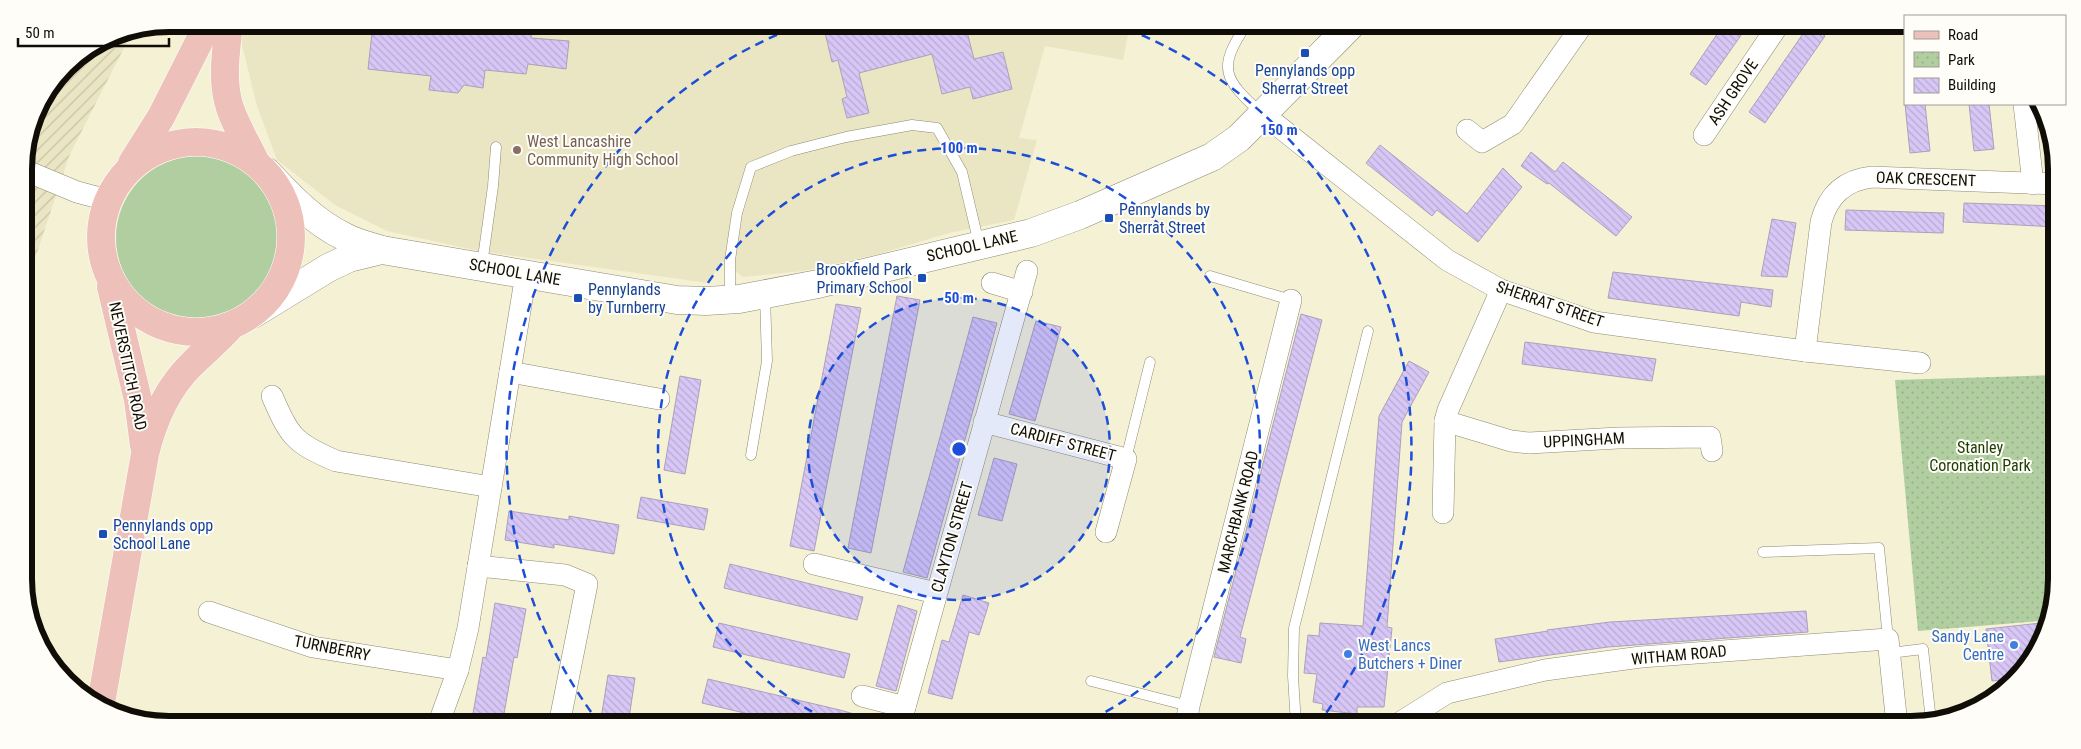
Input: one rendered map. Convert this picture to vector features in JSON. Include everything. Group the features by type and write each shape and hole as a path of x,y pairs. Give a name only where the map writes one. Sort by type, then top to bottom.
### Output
{"main road":[{"path":"204,32 161,117 129,168 116,183 107,200 101,226 101,253 109,278 125,302 147,320 174,331 203,333 242,320"},
{"path":"228,32 224,72 230,110 261,167"},
{"path":"129,168 151,152 177,143 204,141 231,148 261,167"},
{"name":"NEVERSTITCH ROAD","path":"101,697 145,454 158,416 178,380 192,364 275,291 289,262 292,230 284,199 261,167"},
{"name":"NEVERSTITCH ROAD","path":"109,278 138,400 145,454"}],"street":[{"name":"SCHOOL LANE","path":"261,167 293,200 324,225 345,237 382,250 677,300 706,301 730,299 818,284 1050,227 1182,172 1212,157 1239,138 1263,114 1334,32"},
{"path":"1467,130 1482,142 1513,124 1577,32"},
{"name":"ASH GROVE","path":"1704,134 1774,32"},
{"path":"2024,105 2033,184"},
{"name":"SHERRAT STREET","path":"1263,114 1447,260 1501,290 1594,322 1805,351 1920,363"},
{"path":"33,174 77,192 107,200"},
{"name":"OAK CRESCENT","path":"1805,351 1821,222 1828,203 1842,187 1852,181 1872,177 2048,184"},
{"name":"SCHOOL LANE","path":"242,320 328,268 349,258 382,250"},
{"name":"CLAYTON STREET","path":"902,716 1022,292 1026,271"},
{"path":"441,716 458,670 468,628 526,274"},
{"path":"992,283 1022,292"},
{"path":"1443,513 1445,421 1448,410 1501,290"},
{"name":"MARCHBANK ROAD","path":"1187,715 1291,300"},
{"path":"510,372 659,399"},
{"path":"272,396 285,426 296,440 313,451 336,461 491,487"},
{"name":"UPPINGHAM","path":"1445,421 1511,441 1529,443 1618,438 1710,437 1712,452"},
{"name":"CARDIFF STREET","path":"984,422 1126,459 1106,532"},
{"path":"814,564 936,593"},
{"path":"478,566 565,575 587,584 561,716"},
{"name":"TURNBERRY","path":"209,612 313,647 458,670"},
{"path":"1889,646 1896,716"},
{"name":"WITHAM ROAD","path":"1414,716 1447,694 1545,670 1641,657 1889,646"},
{"path":"862,696 902,716"}],"lane":[{"path":"1241,32 1233,44 1228,59 1228,74 1244,97 1263,114"},
{"path":"730,299 730,260 737,213 751,167 791,151 846,137 912,125 937,128 962,172 980,245"},
{"path":"481,266 493,186 496,147"},
{"path":"1210,276 1291,300"},
{"path":"751,455 766,361 765,294"},
{"path":"1296,716 1294,628 1368,331"},
{"path":"1126,459 1150,362"},
{"path":"1763,552 1879,548 1889,646 1923,649 1930,715"},
{"path":"1091,681 1187,715"}],"shaded area":[{"name":"West Lancashire Community High School","path":"241,32 1128,32 1123,60 1045,46 1019,138 1037,140 1014,220 949,233 879,254 803,271 743,277 722,261 708,283 479,251 387,231 335,205 277,160 257,106 242,45"},
{"path":"128,39 127,42 70,154 33,265 33,160 37,134 43,117 56,93 79,66 101,51"}],"green space":[{"path":"206,156 222,159 237,165 262,186 271,199 277,214 280,238 279,254 271,277 250,302 237,311 222,317 190,320 174,317 159,311 134,290 125,277 119,262 116,230 119,214 125,199 146,174 159,165 174,159"},
{"name":"Stanley Coronation Park","path":"2048,375 2048,589 2042,621 1918,631 1895,380"}],"building":[{"path":"372,32 532,32 531,38 569,41 566,69 528,64 526,74 485,70 483,88 464,85 458,93 429,90 431,76 368,69"},
{"path":"825,32 967,32 974,59 1003,52 1012,89 973,99 970,87 942,94 932,54 859,73 869,113 847,118 842,99 847,97 838,60 832,62"},
{"path":"1719,32 1743,32 1706,85 1690,74"},
{"path":"1804,32 1819,32 1825,36 1765,123 1749,112"},
{"path":"1905,105 1925,105 1930,151 1910,153"},
{"path":"1969,105 1989,105 1994,149 1974,151"},
{"path":"1380,145 1467,214 1503,168 1522,187 1478,242 1437,210 1432,216 1366,163"},
{"path":"1531,152 1555,172 1563,162 1632,217 1616,236 1549,183 1547,184 1521,166"},
{"path":"1964,203 2048,206 2048,227 1963,222"},
{"path":"1846,210 1944,213 1943,233 1845,230"},
{"path":"1772,219 1796,223 1787,277 1761,276"},
{"path":"1613,272 1773,290 1771,307 1741,302 1739,316 1608,298"},
{"path":"897,296 920,300 871,553 848,548"},
{"path":"836,304 861,308 814,551 790,546"},
{"path":"1301,314 1322,320 1240,637 1246,639 1241,663 1214,657"},
{"path":"973,317 997,323 927,578 903,572"},
{"path":"1036,321 1061,327 1035,421 1009,414"},
{"path":"1525,342 1656,359 1652,381 1522,364"},
{"path":"1409,361 1429,372 1402,422 1387,627 1392,628 1384,707 1357,707 1357,714 1322,710 1323,704 1313,702 1317,674 1304,673 1308,635 1319,636 1320,623 1363,626 1379,416"},
{"path":"680,376 701,380 685,474 664,470"},
{"path":"994,458 1017,464 1002,521 978,515"},
{"path":"641,497 708,509 704,530 637,518"},
{"path":"509,511 569,520 569,516 619,525 614,554 554,544 554,548 505,540"},
{"path":"730,564 863,597 857,620 724,588"},
{"path":"963,595 989,603 979,635 969,632 952,699 928,693 942,640 949,642"},
{"path":"495,603 526,609 517,658 514,657 504,716 473,716 483,657 486,658"},
{"path":"898,605 917,611 896,691 876,686"},
{"path":"1806,611 1808,632 1608,647 1499,662 1495,639 1610,622"},
{"path":"719,623 850,654 844,678 713,647"},
{"name":"Sandy Lane Centre","path":"2041,623 2034,640 2015,670 2006,679 1992,681 1986,629"},
{"path":"608,675 635,678 629,716 601,716"},
{"path":"708,679 861,716 757,716 702,703"}],"place":[{"name":"Pennylands opp Sherrat Street","path":"1305,53"},
{"name":"West Lancashire Community High School","path":"517,150"},
{"name":"Pennylands by Sherrat Street","path":"1109,218"},
{"name":"Brookfield Park Primary School","path":"922,278"},
{"name":"Pennylands by Turnberry","path":"578,298"},
{"name":"Pennylands opp School Lane","path":"103,534"},
{"name":"Sandy Lane Centre","path":"2014,645"},
{"name":"West Lancs Butchers + Diner","path":"1348,654"}]}
